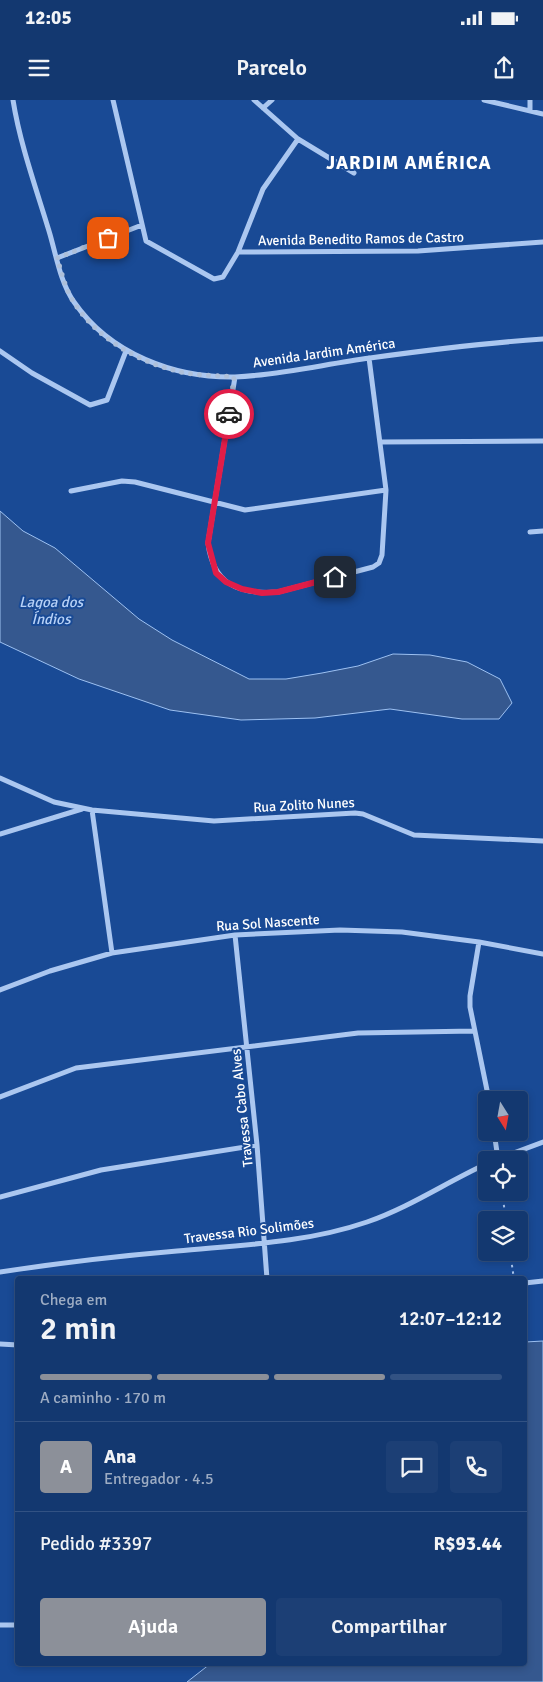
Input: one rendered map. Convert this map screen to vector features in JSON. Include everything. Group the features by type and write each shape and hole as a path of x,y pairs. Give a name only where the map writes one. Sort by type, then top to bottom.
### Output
{"street":[{"name":"Avenida Jardim América","path":"13,100 57,258 73,302 110,340 126,351 159,366 182,372 234,377 494,342 543,339"},
{"path":"113,100 142,225 149,243 214,279 223,276 238,252 262,189 298,139"},
{"path":"254,100 298,139 354,173"},
{"path":"263,108 272,100"},
{"path":"484,100 543,114"},
{"path":"530,100 530,110"},
{"path":"57,258 142,225"},
{"name":"Avenida Benedito Ramos de Castro","path":"238,252 418,251 543,242"},
{"path":"0,351 32,374 90,405 107,400 126,351"},
{"path":"234,377 208,543 216,573 226,582 242,589 262,593 278,592 373,567 379,563 382,555 386,490 369,358"},
{"path":"381,442 543,441"},
{"path":"71,491 122,481 135,482 215,503 253,510 386,490"},
{"path":"530,532 543,531"},
{"path":"0,778 38,796 83,809"},
{"path":"0,834 83,809"},
{"name":"Rua Zolito Nunes","path":"83,809 214,821 355,813 362,814 414,835 543,840"},
{"path":"92,810 112,954"},
{"name":"Rua Sol Nascente","path":"0,990 50,971 112,954 235,935 340,930 402,932 479,942 543,954"},
{"name":"Travessa Cabo Alves","path":"235,935 257,1145 267,1276"},
{"path":"479,942 470,996 474,1031 487,1091"},
{"path":"0,1097 76,1068 358,1033 474,1031"},
{"path":"518,1151 543,1142"},
{"path":"0,1198 101,1170 257,1145"},
{"name":"Travessa Rio Solimões","path":"0,1272 71,1262 265,1243 331,1232 366,1222 412,1204 478,1168"},
{"path":"527,1283 543,1281"},
{"path":"0,1344 15,1345"},
{"path":"0,1625 15,1625"}],"path":[{"path":"511,1261 514,1276"}],"water":[{"name":"Lagoa dos Índios","path":"0,511 23,531 55,548 139,619 172,640 249,679 286,679 322,673 358,666 393,654 430,655 467,662 500,679 512,703 499,719 462,719 390,709 315,718 241,720 170,710 79,679 0,642"},
{"path":"543,1341 543,1682 187,1682 207,1666 527,1666 527,1342"}],"way so far":[{"path":"108,238 57,258 66,288 73,302 97,328 126,351 159,366 182,372 234,377 229,414"}],"district":[{"name":"JARDIM AMÉRICA","path":"409,163"}],"route":[{"path":"229,414 208,543 216,573 226,582 242,589 262,593 278,592 335,577"}]}
